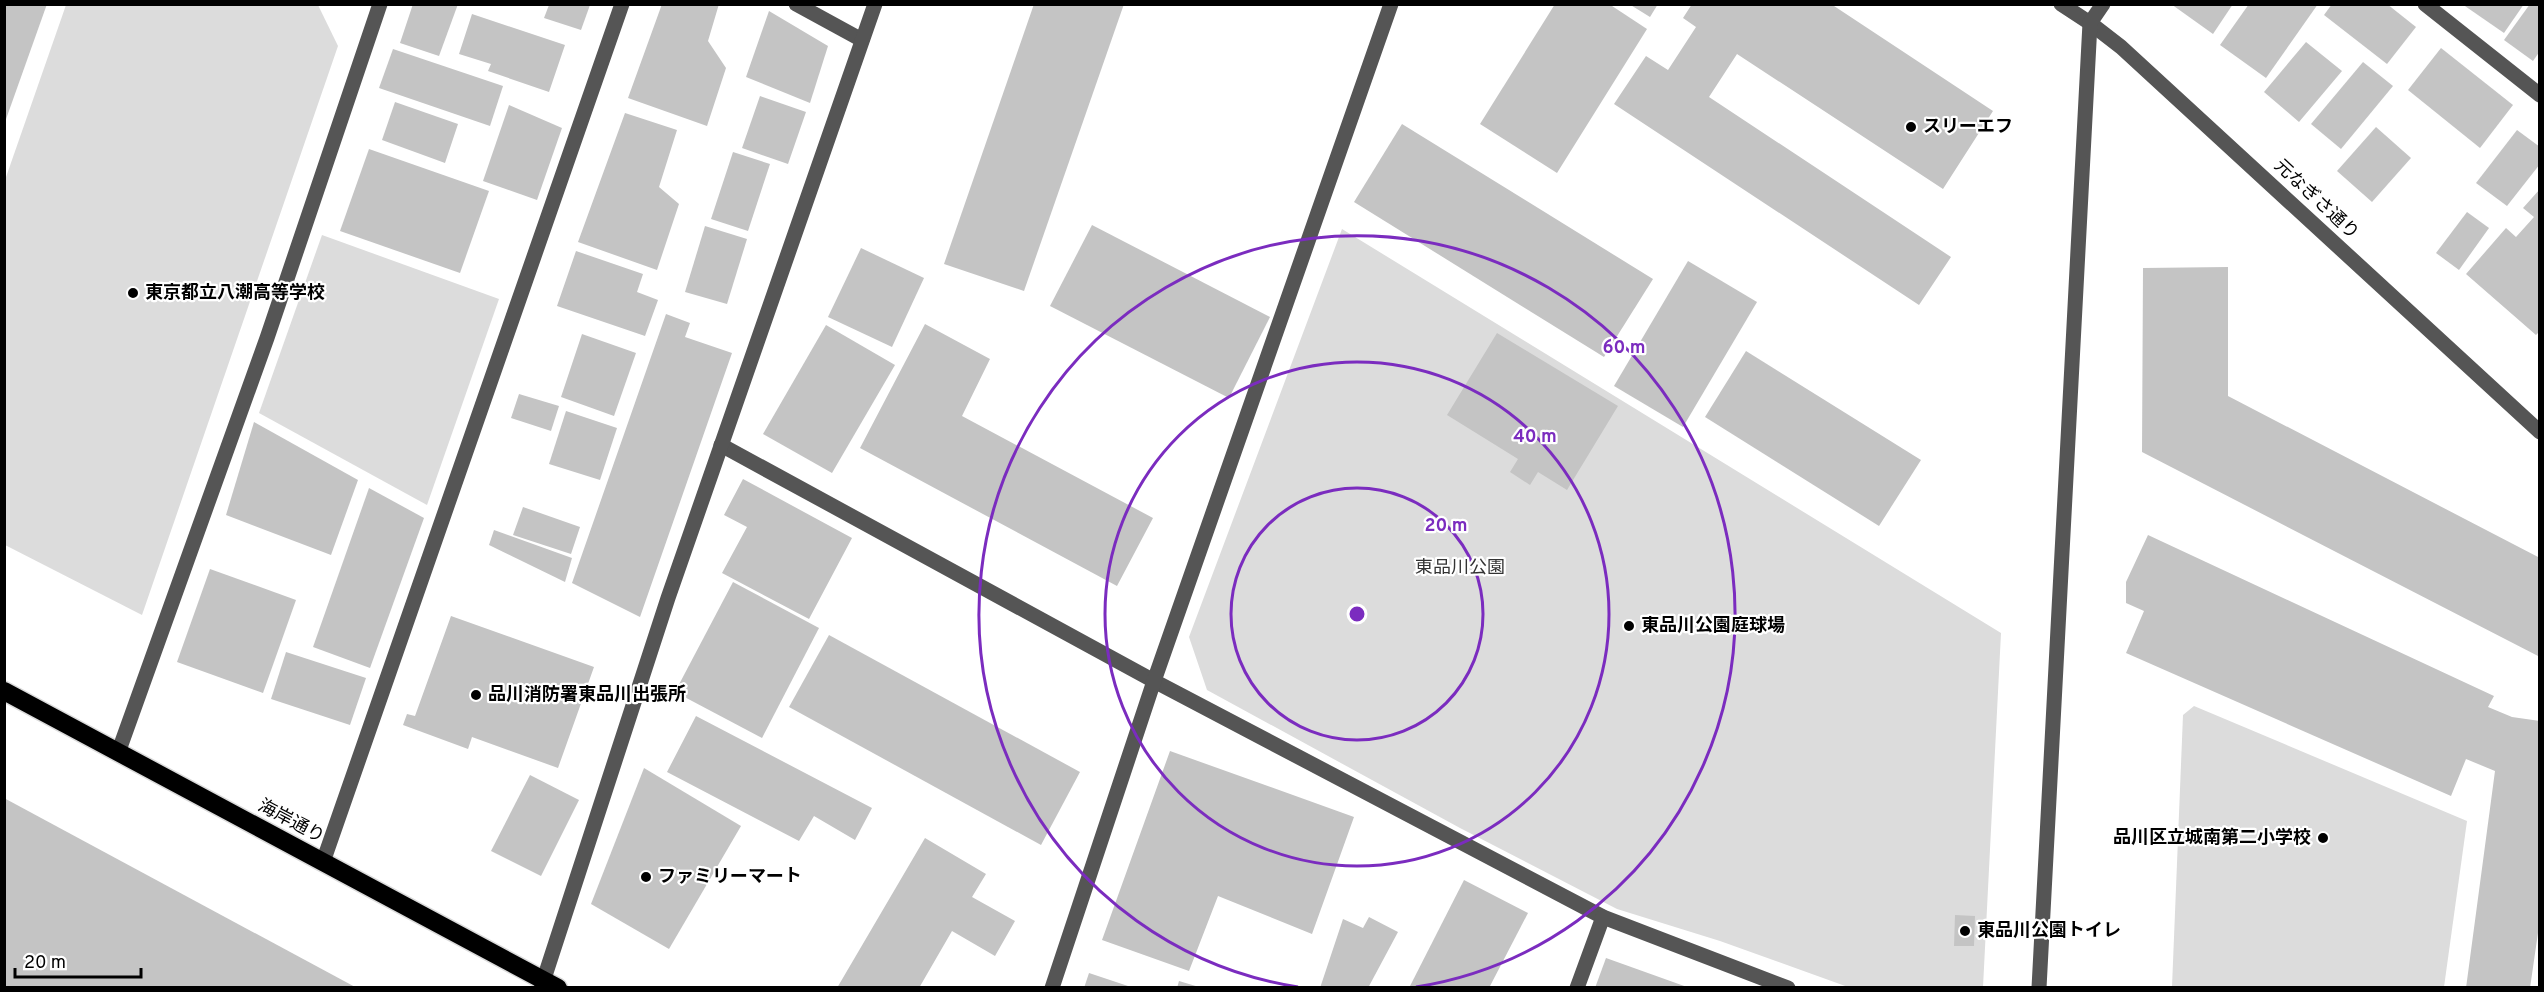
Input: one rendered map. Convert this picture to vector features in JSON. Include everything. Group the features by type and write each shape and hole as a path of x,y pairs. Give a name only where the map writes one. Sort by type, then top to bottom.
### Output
{"highway":[{"name":"海岸通り","path":"4,691 548,985"}],"street":[{"path":"118,753 267,338 380,4"},
{"path":"323,862 622,4"},
{"path":"796,4 862,40"},
{"path":"548,985 721,445 875,4"},
{"path":"1052,987 1154,681 1391,4"},
{"name":"元なぎさ通り","path":"2061,4 2121,47 2540,432"},
{"path":"2039,987 2090,23 2103,4"},
{"path":"2425,4 2540,95"},
{"path":"721,445 1154,681 1603,916 1788,987"},
{"path":"1577,987 1603,916"}],"green space":[{"name":"東京都立八潮高等学校","path":"66,5 318,5 338,46 142,615 5,545 5,180"},
{"name":"東品川公園","path":"1342,229 2001,633 1983,987 1848,987 1720,941 1617,909 1460,828 1207,690 1189,637"},
{"path":"322,235 499,299 427,505 259,413"},
{"path":"2194,706 2467,821 2444,987 2172,987 2183,715"}],"building":[{"path":"4,4 47,4 5,122 4,122"},
{"path":"413,4 458,4 439,56 400,43"},
{"path":"662,4 719,4 708,41 726,68 707,126 628,98"},
{"path":"1034,4 1124,4 1024,291 944,264"},
{"path":"1555,4 1609,4 1647,29 1557,173 1480,124"},
{"path":"1629,4 1658,4 1650,17"},
{"path":"1692,4 1831,4 1993,111 1943,189 1737,54 1709,97 1951,257 1919,305 1614,104 1646,56 1668,70 1696,27 1683,18"},
{"path":"2171,4 2233,4 2213,34"},
{"path":"2249,4 2318,4 2266,78 2220,45"},
{"path":"2332,4 2387,4 2416,27 2387,64 2324,15"},
{"path":"2462,4 2524,4 2504,33"},
{"path":"2530,4 2540,5 2540,51 2533,61 2504,40"},
{"path":"549,5 590,5 581,30 544,18"},
{"path":"769,11 828,46 810,103 746,77"},
{"path":"472,14 565,45 549,92 488,71 491,64 459,54"},
{"path":"2306,42 2342,71 2299,122 2264,92"},
{"path":"2441,48 2513,105 2480,148 2408,90"},
{"path":"393,49 503,86 490,126 379,88"},
{"path":"2363,62 2393,86 2341,149 2311,124"},
{"path":"760,96 806,112 788,164 742,148"},
{"path":"395,102 458,124 445,163 382,140"},
{"path":"509,105 562,128 537,200 483,181"},
{"path":"625,113 677,130 659,187 679,204 657,270 578,242"},
{"path":"1402,124 1653,279 1604,357 1354,202"},
{"path":"2376,127 2411,158 2372,202 2337,171"},
{"path":"2517,130 2540,147 2540,164 2507,206 2476,183"},
{"path":"369,149 489,191 460,273 340,231"},
{"path":"733,152 770,164 748,231 711,219"},
{"path":"2540,189 2540,331 2536,335 2466,274 2506,228 2516,237 2534,217 2523,208"},
{"path":"2467,212 2489,228 2459,270 2436,253"},
{"path":"1092,225 1270,317 1229,398 1050,306"},
{"path":"705,226 747,239 727,304 685,292"},
{"path":"861,248 924,278 892,347 828,317"},
{"path":"576,251 643,274 637,292 658,300 645,336 557,306"},
{"path":"1688,261 1757,302 1683,427 1614,386"},
{"path":"2228,267 2228,396 2540,558 2540,657 2142,452 2143,268"},
{"path":"666,314 690,323 685,337 732,353 640,617 572,583"},
{"path":"925,324 990,359 962,416 1153,518 1117,586 860,448"},
{"path":"826,325 895,365 832,473 763,434"},
{"path":"1497,333 1618,406 1567,490 1538,472 1530,485 1510,472 1518,459 1447,415"},
{"path":"582,334 636,353 614,416 561,397"},
{"path":"1746,351 1921,460 1879,526 1705,417"},
{"path":"519,394 559,406 551,431 511,418"},
{"path":"566,411 617,428 600,480 549,464"},
{"path":"254,422 358,480 331,555 226,515"},
{"path":"743,479 852,538 809,619 722,573 747,527 724,515"},
{"path":"369,488 424,518 370,668 313,647"},
{"path":"523,507 580,527 571,554 513,535"},
{"path":"494,530 572,558 565,582 489,545"},
{"path":"2148,535 2494,696 2488,707 2512,717 2540,721 2540,919 2530,988 2466,988 2495,771 2466,759 2451,796 2126,653 2144,611 2126,603 2126,582"},
{"path":"210,569 296,600 263,693 177,662"},
{"path":"733,582 819,628 762,738 675,692"},
{"path":"451,616 594,667 558,768 472,737 468,749 403,725 407,714 415,716"},
{"path":"829,635 1080,772 1041,845 789,707"},
{"path":"286,652 366,678 350,725 271,699"},
{"path":"696,716 872,808 855,840 814,816 799,841 667,772"},
{"path":"1170,751 1354,817 1312,934 1218,896 1189,971 1102,940"},
{"path":"644,768 741,826 669,949 591,904"},
{"path":"530,775 579,800 541,876 491,851"},
{"path":"4,798 357,988 4,988"},
{"path":"925,838 986,874 972,897 1015,921 995,956 952,931 919,988 837,988"},
{"path":"1464,880 1528,913 1489,988 1409,988"},
{"name":"東品川公園トイレ","path":"1955,915 1975,916 1974,946 1954,946"},
{"path":"1369,917 1398,932 1368,988 1320,988 1343,919 1363,928"},
{"path":"1606,958 1687,987 1687,988 1595,988"},
{"path":"1089,973 1131,987 1131,988 1084,988"},
{"path":"1179,981 1199,987 1199,988 1177,988"}],"place":[{"name":"スリーエフ","path":"1911,127"},
{"name":"東京都立八潮高等学校","path":"133,293"},
{"name":"東品川公園庭球場","path":"1629,626"},
{"name":"品川消防署東品川出張所","path":"476,695"},
{"name":"品川区立城南第二小学校","path":"2323,838"},
{"name":"ファミリーマート","path":"646,877"},
{"name":"東品川公園トイレ","path":"1965,931"}]}
